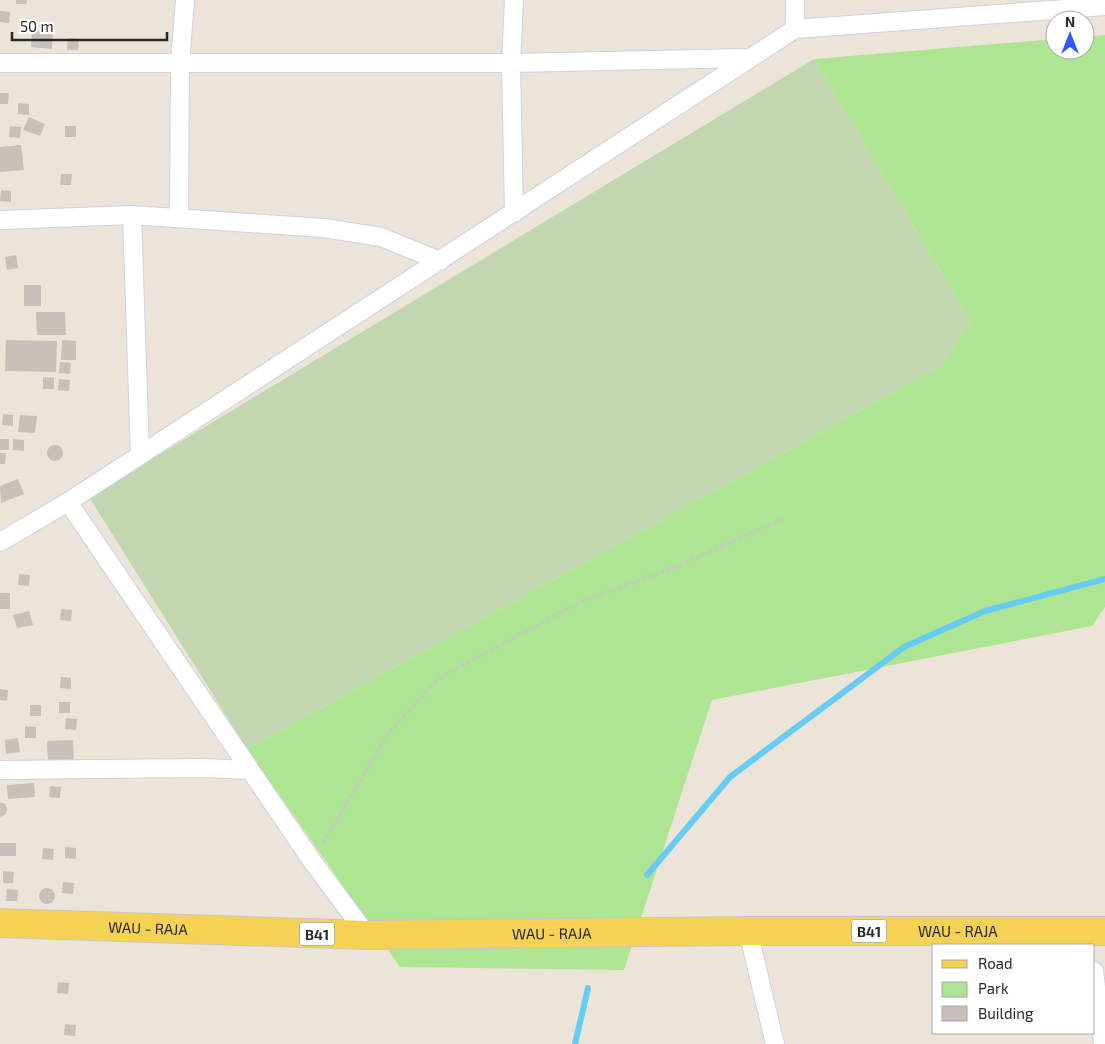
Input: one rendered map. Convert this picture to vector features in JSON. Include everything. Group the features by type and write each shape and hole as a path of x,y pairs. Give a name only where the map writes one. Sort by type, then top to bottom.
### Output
{"main road":[{"name":"WAU - RAJA","path":"0,924 367,935 748,931 1095,936"}],"street":[{"path":"179,218 180,63 185,0"},
{"path":"514,0 512,63 514,212"},
{"path":"795,0 795,29"},
{"path":"0,542 68,502 795,29 1076,4 1105,6"},
{"path":"0,63 512,63 750,58"},
{"path":"0,220 132,215 314,227 381,237 440,260"},
{"path":"132,215 140,455"},
{"path":"68,502 312,861 367,935"},
{"path":"0,770 201,768 250,770"},
{"path":"748,931 775,1044"},
{"path":"1095,979 1103,1044"}],"path":[{"path":"312,861 388,734 439,678 584,600 676,567 782,519"}],"green space":[{"path":"1105,35 1105,607 1092,626 712,700 624,970 400,967 247,749 941,366 970,321 814,59 1045,40 1045,60 1095,60 1095,36"},
{"path":"814,59 970,321 941,366 247,749 89,497"}],"building":[{"path":"16,0 27,0 26,4 16,4"},
{"path":"0,11 10,12 9,23 0,22"},
{"path":"32,31 53,32 52,49 31,47"},
{"path":"68,38 79,39 78,50 67,50"},
{"path":"0,93 9,93 8,104 0,104"},
{"path":"18,103 29,104 29,115 18,114"},
{"path":"29,117 45,124 40,136 23,130"},
{"path":"10,126 21,127 20,138 9,137"},
{"path":"65,126 76,126 76,137 65,137"},
{"path":"21,145 24,170 0,172 0,147"},
{"path":"61,174 72,174 71,185 60,185"},
{"path":"1,190 11,191 11,202 0,201"},
{"path":"16,255 18,268 7,270 5,257"},
{"path":"24,285 41,285 41,306 24,306"},
{"path":"36,312 65,312 66,335 37,335"},
{"path":"6,340 57,341 56,372 5,371"},
{"path":"62,340 76,341 76,360 61,360"},
{"path":"60,362 71,363 70,374 59,373"},
{"path":"43,377 54,378 54,389 43,389"},
{"path":"59,379 70,380 69,391 58,390"},
{"path":"3,414 13,415 13,426 2,425"},
{"path":"20,415 37,416 35,433 18,432"},
{"path":"0,439 9,439 9,450 0,450"},
{"path":"13,439 24,440 24,451 13,450"},
{"path":"55,445 63,453 55,461 47,453"},
{"path":"0,453 6,453 5,464 0,464"},
{"path":"18,479 24,494 1,503 0,486"},
{"path":"19,574 30,575 29,586 18,585"},
{"path":"0,593 10,593 10,609 0,609"},
{"path":"61,609 72,610 71,621 60,620"},
{"path":"29,611 33,625 17,628 13,615"},
{"path":"61,677 71,678 71,689 60,688"},
{"path":"0,689 8,690 7,701 0,700"},
{"path":"59,702 70,702 70,713 59,713"},
{"path":"30,705 41,705 41,716 30,716"},
{"path":"66,718 77,719 76,730 65,729"},
{"path":"25,726 36,727 36,738 25,738"},
{"path":"18,738 20,752 6,754 5,740"},
{"path":"73,740 74,763 48,764 47,741"},
{"path":"34,783 35,797 8,799 7,785"},
{"path":"50,786 61,787 60,798 49,797"},
{"path":"0,802 5,804 7,808 6,814 0,817"},
{"path":"0,843 16,843 16,856 0,856"},
{"path":"65,847 76,848 76,859 65,858"},
{"path":"43,848 54,849 53,860 42,859"},
{"path":"3,871 14,872 13,883 3,883"},
{"path":"63,882 74,883 73,894 62,893"},
{"path":"47,888 55,896 47,904 39,896"},
{"path":"7,889 18,890 17,901 6,901"},
{"path":"58,982 69,983 68,994 57,993"},
{"path":"65,1024 76,1025 75,1036 64,1035"}],"waterway":[{"path":"647,875 730,777 904,647 985,611 1105,579"},
{"path":"575,1044 588,988"}]}
